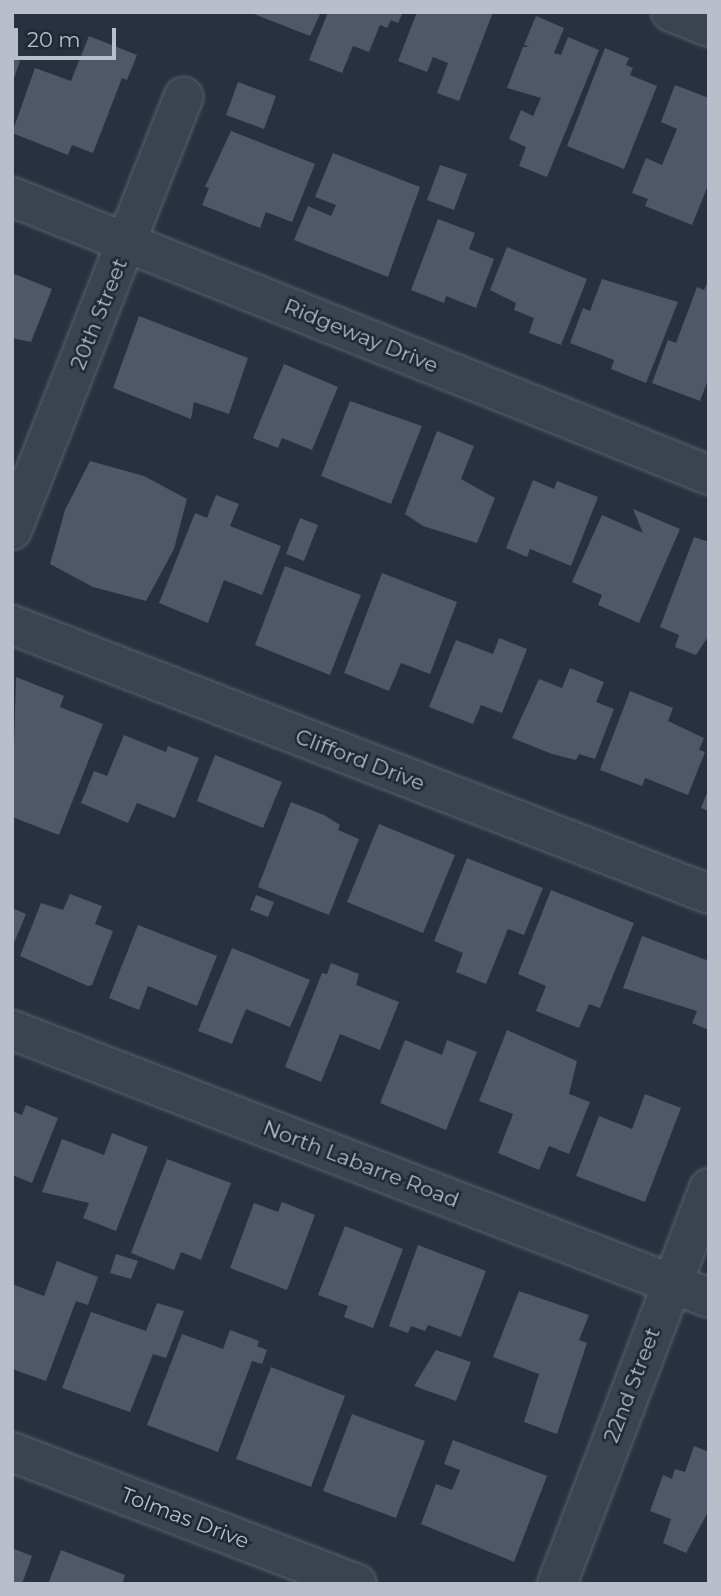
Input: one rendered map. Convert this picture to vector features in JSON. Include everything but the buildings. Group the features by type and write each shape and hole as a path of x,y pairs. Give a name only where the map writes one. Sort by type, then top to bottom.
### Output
{"street":[{"path":"671,12 709,27"},
{"name":"20th Street","path":"12,530 183,97"},
{"name":"Ridgeway Drive","path":"12,197 709,475"},
{"name":"Clifford Drive","path":"12,625 709,894"},
{"name":"North Labarre Road","path":"12,1030 709,1298"},
{"name":"22nd Street","path":"557,1584 670,1283 709,1188"},
{"name":"Tolmas Drive","path":"12,1452 357,1584"}]}
